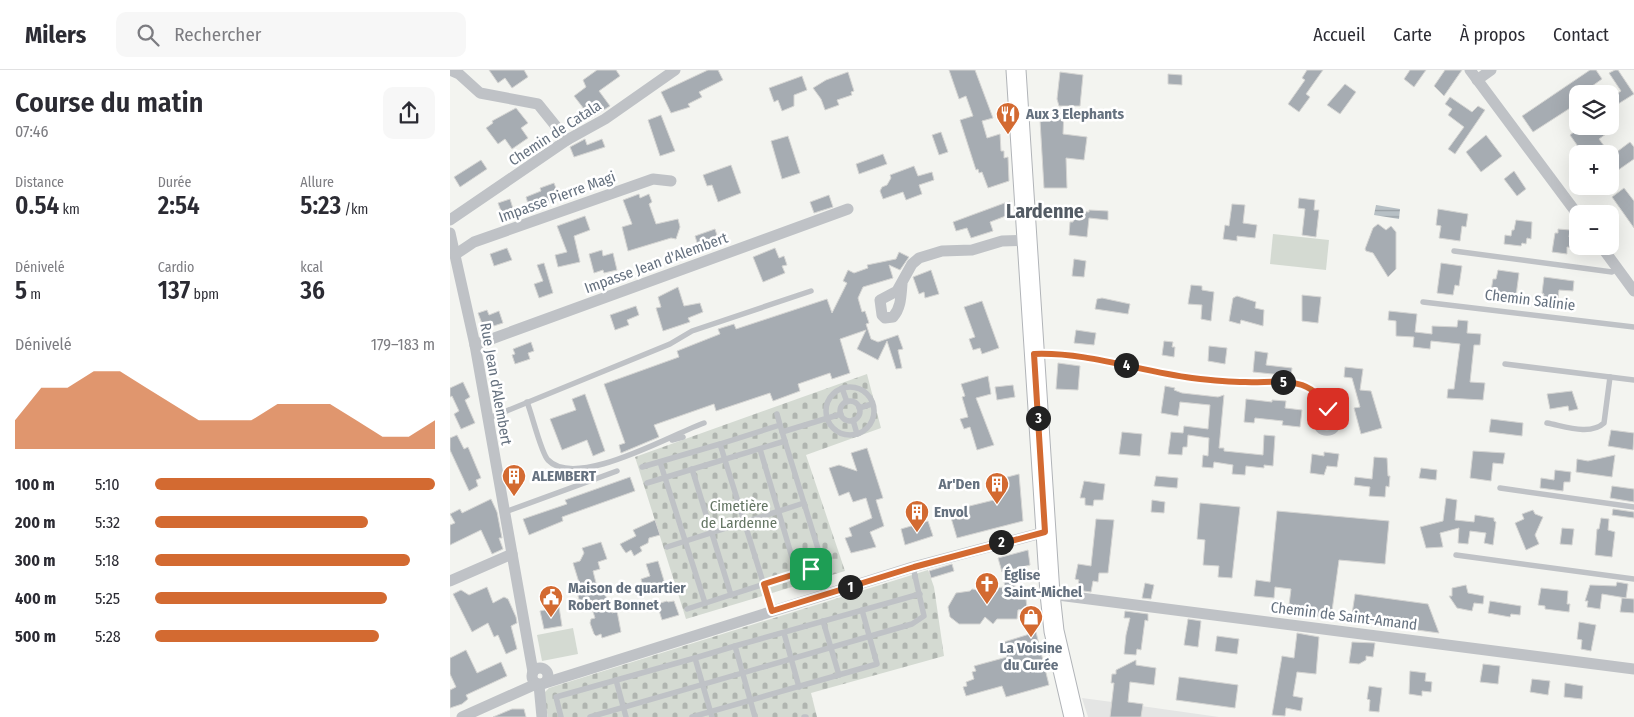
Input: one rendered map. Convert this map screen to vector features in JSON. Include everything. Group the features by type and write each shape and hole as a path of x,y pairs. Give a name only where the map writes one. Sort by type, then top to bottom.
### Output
{"main road":[{"path":"1016,70 1050,594 1054,631 1074,717"}],"street":[{"path":"450,70 459,74 480,93 538,104 567,140"},
{"name":"Chemin de Catala","path":"450,220 567,140 605,119 674,70"},
{"path":"1470,70 1571,205"},
{"path":"1477,80 1491,70"},
{"name":"Impasse Pierre Magi","path":"456,254 474,242 653,179 671,181"},
{"name":"Impasse Jean d'Alembert","path":"475,345 848,209"},
{"name":"Rue Jean d'Alembert","path":"450,232 475,345 531,659 539,677"},
{"path":"902,284 912,264 919,258 942,251 972,250 1002,242 1028,240"},
{"path":"1607,255 1634,291"},
{"path":"462,717 520,689 539,677 586,669 914,567 1045,532"},
{"path":"450,581 512,554"},
{"name":"Chemin de Saint-Amand","path":"1050,594 1634,669"},
{"path":"539,677 542,717"}],"lane":[{"path":"1454,251 1612,272 1617,269"},
{"path":"487,419 670,344 692,331 811,291"},
{"name":"Chemin Salinie","path":"1423,302 1634,327"},
{"path":"1034,354 1112,362 1191,378 1244,382 1287,382 1301,385 1316,392 1321,398 1324,409"},
{"path":"1505,364 1634,380"},
{"path":"1547,423 1590,430 1599,428 1604,423 1610,377"},
{"path":"842,388 847,402"},
{"path":"842,388 861,390 872,404 871,422 857,434 839,432 827,418 828,400 842,388"},
{"path":"528,402 547,459 556,466 571,470 590,467 683,437"},
{"path":"847,402 854,402 859,408 858,415 853,420 845,420 841,414 841,406 847,402"},
{"path":"859,408 872,404"},
{"path":"1324,409 1333,410 1339,416 1338,428 1331,433 1322,432 1315,422 1317,414 1324,409"},
{"path":"687,610 823,565 777,414"},
{"path":"782,432 841,414"},
{"path":"853,420 857,434"},
{"path":"665,442 681,431 704,423"},
{"path":"642,467 780,425"},
{"path":"647,483 785,441"},
{"path":"720,444 772,611"},
{"path":"760,449 797,574"},
{"path":"660,462 705,604"},
{"path":"692,469 731,595"},
{"path":"505,512 617,471"},
{"path":"1500,488 1634,507"},
{"path":"667,547 804,503"},
{"path":"1456,555 1634,579"},
{"path":"590,717 912,624 924,616 914,567"},
{"path":"561,717 556,697 920,594"},
{"path":"692,717 711,714 750,700 878,664 862,610"},
{"path":"823,621 839,675"},
{"path":"784,633 799,686"},
{"path":"735,646 755,717"},
{"path":"695,658 711,714"},
{"path":"616,680 626,717"}],"shaded area":[{"path":"1376,205 1400,209 1399,219 1374,215"},
{"path":"1082,698 1127,704 1219,717 1088,717"}],"green space":[{"path":"1273,234 1329,240 1326,270 1270,264"},
{"name":"Cimetière de Lardenne","path":"867,374 881,428 806,455 845,571 686,619 635,457"},
{"path":"928,570 934,587 944,656 811,693 817,717 548,717 543,694 549,688"},
{"path":"573,628 578,654 542,661 537,635"}],"building":[{"path":"489,70 524,70 528,77 512,88 505,78 498,83"},
{"path":"597,70 616,70 620,76 599,91 610,106 591,118 574,96 586,87 583,80"},
{"path":"708,70 718,70 723,80 699,92 702,97 688,104 690,107 671,113 661,92"},
{"path":"949,70 975,70 993,118 982,121 987,138 1000,134 1001,151 1004,151 1004,158 1008,157 1009,181 988,188 982,172 979,173 978,169 976,170 960,120 973,116 966,96 959,99"},
{"path":"1307,70 1323,70 1306,94 1310,97 1299,112 1288,104 1305,80 1302,78"},
{"path":"1410,70 1426,70 1414,87 1404,79"},
{"path":"1445,70 1462,70 1444,96 1434,86"},
{"path":"1590,70 1596,70 1602,79 1594,85 1569,85 1569,109 1533,132 1522,116"},
{"path":"1618,70 1634,94 1619,103 1619,92 1621,91 1619,85 1617,85 1609,73"},
{"path":"848,72 854,91 851,92 852,95 837,100 839,105 825,110 821,99 813,88 826,80"},
{"path":"1060,72 1083,75 1080,106 1059,106 1057,99"},
{"path":"1168,74 1182,75 1182,85 1168,84"},
{"path":"802,76 807,90 794,95 794,106 782,111 778,100 774,102 769,88"},
{"path":"1345,84 1356,92 1340,114 1327,105"},
{"path":"1450,97 1472,112 1478,106 1485,110 1455,154 1448,149 1464,127 1448,115 1452,109 1445,104"},
{"path":"516,108 528,123 521,128 528,138 512,149 505,139 498,144 486,128 493,123 492,121"},
{"path":"1064,111 1063,134 1087,137 1084,160 1066,158 1067,188 1044,188 1040,120"},
{"path":"661,115 675,151 660,156 648,120"},
{"path":"941,132 948,152 939,155 932,135"},
{"path":"1486,135 1502,156 1481,172 1466,152"},
{"path":"1570,135 1605,135 1599,139 1603,145 1577,145"},
{"path":"788,136 800,173 782,179 771,141"},
{"path":"585,139 587,145 602,139 605,147 574,157 570,147"},
{"path":"1630,142 1634,147 1634,159 1619,170 1619,150"},
{"path":"883,154 887,164 859,174 856,164"},
{"path":"481,160 487,169 460,187 454,177"},
{"path":"731,165 741,193 718,202 712,185 707,186 703,175"},
{"path":"914,166 918,176 932,172 934,180 919,185 922,194 906,200 903,192 883,199 880,191 882,187 887,185 891,178 890,175"},
{"path":"1514,171 1526,189 1517,196 1504,179"},
{"path":"554,183 560,199 529,207 526,197 541,191 540,188"},
{"path":"1624,188 1634,201 1634,228 1612,197 1619,195 1619,192"},
{"path":"639,194 640,198 649,194 652,202 649,204 656,224 678,219 680,227 676,239 671,238 628,251 622,227 632,224 623,200"},
{"path":"829,195 833,207 814,213 810,202"},
{"path":"1299,198 1315,200 1314,210 1319,210 1316,237 1302,235 1305,209 1298,208"},
{"path":"510,199 515,215 504,219 498,203"},
{"path":"1010,201 1011,214 990,222 993,231 971,238 967,228 956,231 953,222"},
{"path":"1232,204 1245,205 1243,223 1257,225 1255,238 1237,236 1237,241 1223,239 1225,225 1229,226"},
{"path":"1438,209 1468,214 1466,227 1462,226 1460,241 1439,238 1441,226 1436,225"},
{"path":"1089,210 1108,211 1108,220 1089,218 1087,237 1069,235 1070,222 1073,222 1075,211 1089,212"},
{"path":"585,216 590,230 574,236 580,262 558,267 555,255 567,252 557,226"},
{"path":"1516,220 1532,222 1531,239 1527,238 1526,244 1522,243 1521,246 1504,244 1505,235 1511,236"},
{"path":"1378,224 1386,230 1391,226 1396,232 1396,269 1388,277 1373,253 1365,249 1373,228"},
{"path":"715,229 719,242 699,249 695,236"},
{"path":"1558,229 1569,230 1567,254 1552,252 1555,233 1558,233"},
{"path":"507,248 512,260 494,266 490,254"},
{"path":"775,248 779,258 784,256 787,265 782,266 785,273 763,282 753,257"},
{"path":"602,250 603,256 613,253 617,270 604,273 603,270 594,273 589,254"},
{"path":"899,252 909,257 900,270 889,265 893,278 863,287 858,298 862,312 865,311 869,323 866,324 871,339 878,342 898,335 903,349 898,350 902,368 896,369 887,341 878,360 857,349 866,330 840,339 850,373 832,379 830,373 798,384 800,391 773,401 770,393 716,411 714,404 654,425 659,437 621,453 619,445 625,443 604,384 679,357 677,351 720,334 718,329 734,324 736,329 827,299 832,313 847,283 843,281 848,270 854,273 868,268 867,265 896,259"},
{"path":"1074,259 1086,261 1084,277 1072,276"},
{"path":"544,263 553,293 539,298 534,284 543,281 537,265"},
{"path":"1441,263 1462,266 1459,286 1455,285 1453,295 1437,293"},
{"path":"931,270 939,294 925,298 924,292 919,294 913,277"},
{"path":"1498,270 1519,273 1516,296 1511,295 1511,300 1495,298 1496,291 1491,291 1493,279 1496,279"},
{"path":"1544,277 1574,281 1573,291 1559,290 1557,306 1547,305 1547,301 1543,300 1544,294 1542,293"},
{"path":"1191,285 1202,286 1202,290 1214,292 1211,321 1201,319 1202,305 1188,304"},
{"path":"678,287 684,306 700,303 703,312 688,318 690,322 663,331 656,308 661,307 658,297"},
{"path":"1302,295 1321,297 1318,323 1302,321"},
{"path":"1237,296 1256,302 1255,308 1264,310 1263,326 1241,320 1240,324 1229,321 1233,298"},
{"path":"1102,298 1130,304 1128,314 1095,309 1097,299"},
{"path":"982,301 999,348 982,354 980,348 973,350 969,339 975,337 964,307"},
{"path":"636,306 639,315 627,320 629,325 615,330 610,315"},
{"path":"487,310 489,315 499,311 503,323 484,329 478,313"},
{"path":"1389,311 1417,314 1415,332 1432,334 1432,326 1457,327 1458,320 1468,321 1467,333 1481,334 1480,345 1474,345 1470,382 1485,383 1483,400 1447,398 1448,389 1454,389 1460,344 1431,341 1430,349 1413,347 1414,337 1396,336 1396,321 1388,320"},
{"path":"1076,330 1096,333 1094,345 1074,343"},
{"path":"1164,341 1173,342 1172,347 1175,347 1174,357 1162,355"},
{"path":"531,342 534,351 528,353 530,359 515,364 512,355 515,354 513,349"},
{"path":"1209,346 1227,348 1225,364 1208,361"},
{"path":"1255,351 1268,353 1266,365 1292,368 1291,376 1253,372"},
{"path":"1058,363 1080,366 1078,390 1056,389"},
{"path":"1345,367 1363,369 1360,390 1371,391 1382,428 1361,434 1354,408 1360,407 1352,378 1344,377"},
{"path":"988,376 991,394 976,398 994,445 977,450 970,427 964,429 960,419 968,417 962,397 965,396 961,384"},
{"path":"463,382 470,397 465,400 475,423 461,429 454,414 459,411 452,396 450,397 450,388"},
{"path":"1013,385 1015,397 997,400 995,387"},
{"path":"1165,386 1175,388 1174,390 1182,393 1218,397 1224,395 1219,448 1224,448 1224,451 1263,455 1264,435 1275,436 1273,466 1264,465 1264,468 1246,466 1245,475 1232,474 1233,465 1214,462 1213,468 1202,467 1203,455 1208,456 1209,438 1188,435 1187,447 1183,447 1182,455 1168,454 1171,432 1183,433 1184,426 1208,429 1210,405 1180,402 1178,416 1161,413"},
{"path":"1572,391 1578,409 1569,411 1568,406 1550,409 1547,394"},
{"path":"585,394 605,451 593,456 587,440 562,450 550,419 576,410 572,399"},
{"path":"1246,399 1272,402 1272,400 1286,401 1285,408 1302,410 1300,427 1282,425 1283,421 1255,418 1254,423 1244,422"},
{"path":"1491,419 1523,423 1522,436 1489,432"},
{"path":"1611,430 1634,433 1633,450 1608,446"},
{"path":"1122,432 1142,434 1140,456 1119,454"},
{"path":"457,435 464,449 468,447 481,478 476,480 478,486 469,491 450,450 450,438"},
{"path":"867,448 883,498 876,500 884,526 870,532 876,547 851,553 845,538 852,536 849,528 872,518 866,498 853,502 849,492 839,496 829,468 839,465 857,471 851,453"},
{"path":"1473,451 1505,453 1503,464 1493,463 1491,481 1470,478"},
{"path":"1324,452 1339,454 1337,467 1327,466 1324,475 1310,473 1312,454 1324,456"},
{"path":"1615,455 1612,477 1576,472 1577,459 1588,461"},
{"path":"1374,457 1387,458 1388,476 1390,476 1389,487 1386,486 1385,497 1369,496 1370,487 1354,485 1355,477 1372,479"},
{"path":"1421,468 1437,470 1436,480 1419,478"},
{"path":"1555,470 1571,472 1570,482 1564,482 1563,491 1540,488 1541,478 1554,480"},
{"name":"Ar'Den","path":"1019,474 1023,521 957,538 949,511 994,500 992,481"},
{"path":"1156,476 1178,478 1177,488 1154,486"},
{"path":"630,477 635,491 562,517 563,521 529,535 523,519 567,504 565,500"},
{"path":"1084,481 1105,484 1103,500 1094,500 1093,506 1085,505 1085,498 1080,498"},
{"path":"1612,486 1634,489 1634,502 1610,498"},
{"path":"1446,498 1457,500 1455,520 1474,522 1475,515 1494,518 1496,522 1493,545 1484,543 1486,533 1470,531 1468,544 1458,543 1459,528 1440,533 1443,547 1426,548 1420,527 1443,521"},
{"path":"491,499 497,512 502,538 499,538 503,549 492,554 481,530 450,545 450,525 455,523 450,514 460,509 462,513"},
{"path":"1152,500 1165,502 1164,513 1151,512"},
{"path":"1200,503 1240,507 1232,578 1218,577 1219,566 1203,565 1205,540 1197,539"},
{"path":"1613,509 1634,512 1634,518 1612,515"},
{"path":"1533,510 1535,514 1543,517 1535,535 1539,544 1526,550 1515,523 1524,519 1522,514"},
{"path":"1277,511 1389,521 1385,564 1339,560 1331,618 1288,613 1291,589 1275,587 1274,598 1254,596 1256,580 1270,582"},
{"path":"1601,518 1609,519 1608,530 1615,532 1612,557 1595,555 1597,529 1599,529"},
{"path":"1096,519 1114,520 1108,573 1099,573 1098,582 1093,581 1091,592 1077,590 1079,580 1075,579 1078,564 1091,566"},
{"path":"655,520 660,535 649,538 648,543 640,547 642,551 634,556 631,550 626,553 620,544 636,536 633,530"},
{"name":"Envol","path":"928,521 933,536 905,545 901,529"},
{"path":"1562,528 1574,529 1572,545 1560,544"},
{"path":"601,542 607,559 598,562 600,569 593,571 597,587 602,586 612,613 617,611 621,632 602,638 601,634 596,636 594,634 590,623 591,619 595,618 589,599 580,602 576,590 581,589 573,563 580,561 584,553 582,548"},
{"path":"1028,550 1030,565 1002,572 998,558"},
{"path":"658,561 665,584 644,590 641,579 650,576 646,564"},
{"path":"952,564 954,571 931,578 929,571"},
{"name":"Église Saint-Michel","path":"1003,576 1015,585 1016,593 1025,590 1027,608 1018,610 1017,619 997,619 993,624 985,617 980,624 959,624 950,617 948,607 956,593 990,586 993,588 1005,587"},
{"path":"1617,582 1628,584 1626,598 1602,594 1600,609 1587,607 1588,601 1585,601 1590,585 1616,586"},
{"path":"1145,583 1154,585 1151,599 1142,598"},
{"path":"1466,585 1468,593 1484,596 1483,604 1474,603 1472,611 1457,608 1449,596 1452,596 1452,588"},
{"path":"487,587 493,603 504,597 508,599 516,617 517,623 511,626 517,649 506,654 498,635 494,637 488,623 472,632 453,594 461,590 469,595"},
{"path":"1541,588 1568,591 1567,604 1570,604 1569,612 1545,609 1545,606 1538,605"},
{"path":"1355,594 1428,604 1439,633 1351,621"},
{"path":"1622,598 1634,599 1634,613 1620,612"},
{"path":"674,601 679,615 662,620 657,604"},
{"path":"1490,601 1521,606 1520,615 1511,614 1510,617 1488,613"},
{"name":"Maison de quartier Robert Bonnet","path":"559,607 562,626 544,629 540,611"},
{"path":"1125,611 1148,614 1148,621 1145,620 1141,650 1137,649 1136,655 1124,654 1130,618 1124,618"},
{"path":"1188,619 1201,621 1198,647 1184,645"},
{"path":"1579,622 1596,625 1591,651 1581,649 1582,640 1577,639"},
{"path":"1036,632 1049,685 1006,697 1002,686 966,696 963,687 967,686 966,682 974,679 972,672 976,671 974,666 1007,657 1004,642"},
{"path":"1297,633 1319,637 1316,674 1297,672 1293,696 1303,698 1301,711 1286,708 1285,716 1272,715 1282,656 1294,658"},
{"path":"1217,636 1239,639 1237,654 1215,651"},
{"path":"1352,642 1375,643 1373,657 1366,656 1366,660 1359,664 1349,663"},
{"path":"466,650 477,673 501,662 507,676 466,695 468,699 462,704 450,708 450,690 456,687 450,674 450,658"},
{"path":"1136,660 1136,665 1156,668 1154,685 1130,682 1128,702 1143,704 1141,717 1110,717 1114,683 1111,683 1112,674 1116,674 1116,670"},
{"path":"1483,664 1500,666 1498,684 1480,682"},
{"path":"1410,671 1426,673 1425,681 1432,682 1431,692 1422,691 1422,696 1409,694"},
{"path":"1179,677 1238,685 1235,708 1176,700"},
{"path":"1532,679 1550,681 1548,695 1530,692"},
{"path":"1565,683 1583,686 1582,699 1564,697"},
{"path":"1369,686 1382,688 1379,712 1369,711 1370,700 1367,699"},
{"path":"512,709 524,709 526,717 493,717"}],"place":[{"name":"Aux 3 Elephants","path":"1008,135"},
{"name":"ALEMBERT","path":"514,497"},
{"name":"Ar'Den","path":"997,505"},
{"name":"Envol","path":"917,533"},
{"name":"Église Saint-Michel","path":"987,605"},
{"name":"Maison de quartier Robert Bonnet","path":"551,618"},
{"name":"La Voisine du Curée","path":"1031,638"}],"district":[{"name":"Lardenne","path":"1045,211"}],"route":[{"path":"811,569 764,584 772,611 914,567 1026,535 1045,532 1034,354 1112,362 1191,378 1244,382 1287,382 1301,385 1316,392 1321,398 1324,409 1328,409"}]}
